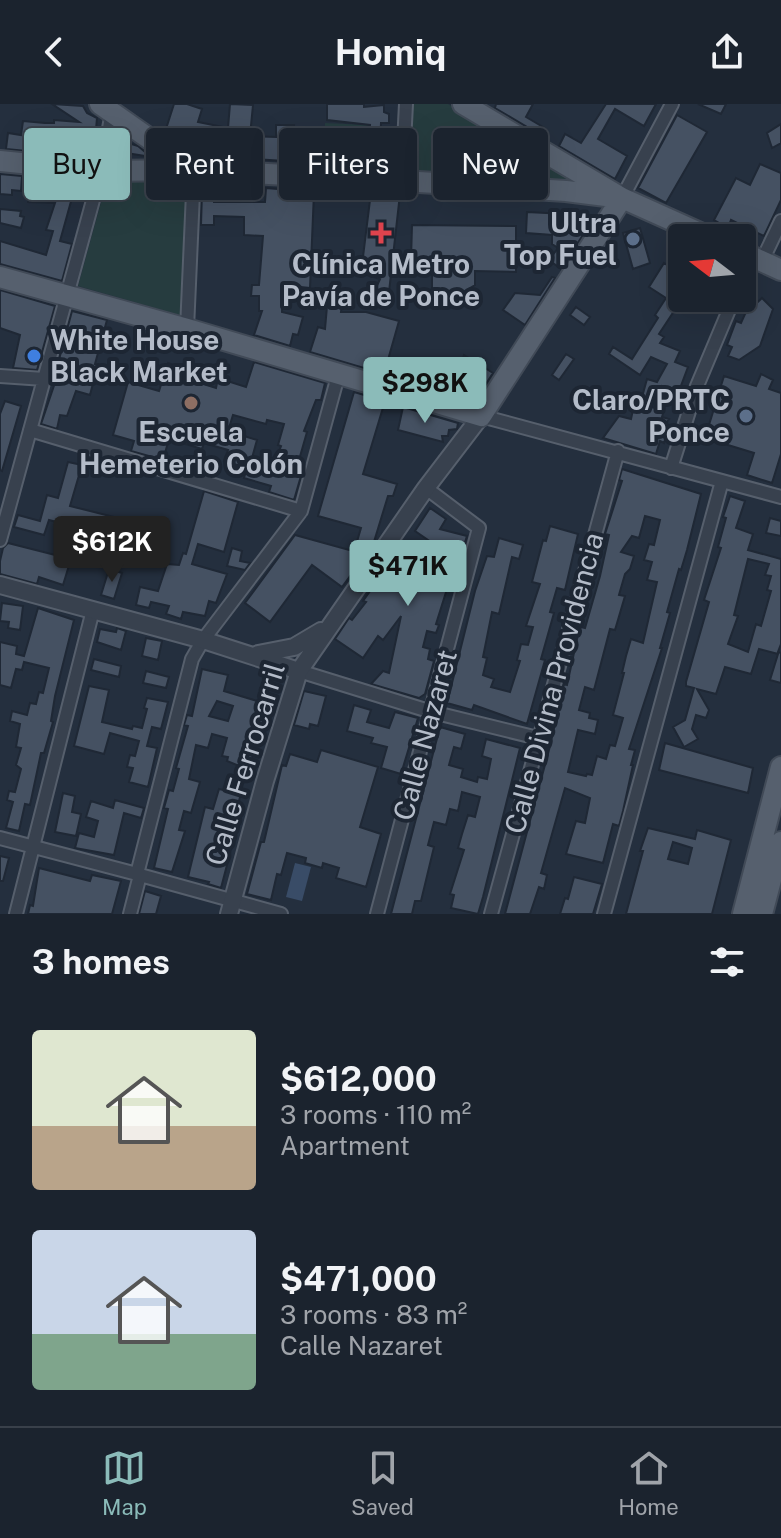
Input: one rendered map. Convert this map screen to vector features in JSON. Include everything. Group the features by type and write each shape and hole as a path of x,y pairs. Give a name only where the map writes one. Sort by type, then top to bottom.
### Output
{"main road":[{"path":"108,106 146,134"},
{"path":"477,108 622,198 680,224"},
{"path":"0,161 24,163"},
{"path":"417,182 566,191 622,198"},
{"name":"Calle Ferrocarril","path":"481,416 622,198"},
{"path":"0,277 481,416"},
{"path":"743,914 781,767"},
{"path":"762,914 781,842"}],"street":[{"path":"405,128 406,104"},
{"path":"622,198 672,104"},
{"path":"106,128 108,106"},
{"path":"0,540 93,200"},
{"path":"187,329 193,200"},
{"path":"759,260 781,221"},
{"path":"671,468 697,386 728,312"},
{"path":"0,376 44,379"},
{"path":"130,914 192,659 203,640 301,511 338,376"},
{"path":"481,416 781,497"},
{"name":"Calle Ferrocarril","path":"230,907 299,671 426,488 481,416"},
{"path":"30,430 301,511"},
{"name":"Calle Divina Providencia","path":"491,914 618,451"},
{"path":"604,914 722,481"},
{"name":"Calle Nazaret","path":"377,914 479,528 426,488"},
{"path":"0,585 203,640 432,712 538,738"},
{"path":"16,914 93,610"},
{"path":"251,655 294,647 329,625"},
{"path":"0,838 138,874 230,907 281,914"}],"green space":[{"path":"411,104 448,104 491,128 433,128 433,175 417,174 417,128 410,128"},
{"path":"325,123 368,125 368,128 325,128"},
{"path":"548,160 571,173 568,180 548,179"},
{"path":"130,178 146,178 146,200 188,200 183,316 78,286 102,200 130,200"}],"water":[{"path":"295,863 311,867 302,901 286,897"}],"building":[{"path":"52,104 83,106 87,113 97,118 96,128 24,128 24,151 6,149 8,133 21,135 23,121 79,122"},
{"path":"174,104 187,104 202,109 198,122 228,128 166,128"},
{"path":"230,104 253,105 251,128 228,128"},
{"path":"327,104 384,105 384,112 389,114 389,123 381,123 381,128 327,120"},
{"path":"496,104 533,104 526,117 543,127 529,128 495,108"},
{"path":"606,104 656,104 644,126 615,109 598,139 627,156 615,179 559,146 565,134 581,143"},
{"path":"698,104 726,104 721,114"},
{"path":"677,115 707,132 666,203 638,188"},
{"path":"781,124 781,143 772,148 767,133"},
{"path":"276,125 294,125 294,128 279,128 279,161 263,160 263,136 276,137"},
{"path":"130,144 138,146 146,156 130,154"},
{"path":"760,164 781,173 781,200 764,236 756,232 756,224 739,224 731,220 730,224 721,224 714,220 736,178 750,185"},
{"path":"0,174 22,176 21,191 12,190 12,195 0,194"},
{"path":"266,188 279,189 279,200 314,200 310,288 283,285 282,312 303,317 298,335 293,334 290,346 254,335 262,311 259,311 259,296 251,296 252,285 259,285 263,236 244,235 244,217 214,216 214,225 201,225 202,200 265,202"},
{"path":"71,200 60,241 72,244 62,281 0,264 0,241 46,255 53,231 46,230 55,203 28,202"},
{"name":"Clínica Metro Pavía de Ponce","path":"370,200 399,200 389,292 375,290 380,279 361,273"},
{"path":"0,209 21,211 20,216 24,217 21,228 0,223"},
{"path":"527,212 585,215 590,224 561,269 549,260 558,248 552,244 552,235 526,233"},
{"path":"412,225 516,226 516,272 475,271 475,285 455,297 432,297 432,260 411,260"},
{"path":"640,228 650,263 633,269 623,233"},
{"path":"664,263 668,266 668,312 673,312 659,334 664,337 660,343 680,351 675,362 688,367 679,391 662,386 660,392 655,390 651,407 664,410 662,417 669,419 662,429 668,431 664,443 660,441 656,454 603,438 619,416 631,419 636,396 642,397 647,379 657,382 667,364 651,357 640,375 609,354 613,347 632,359 658,318 655,315 666,298 649,287"},
{"path":"552,277 555,278 525,325 503,310 515,293 540,295"},
{"path":"0,290 55,306 37,370 13,368 20,335 0,328"},
{"path":"328,295 343,296 341,312 366,312 399,321 384,374 310,352 318,327 325,329"},
{"path":"762,298 773,309 760,346 739,360 728,356 732,347 727,345 736,321 741,323 747,312 756,312 756,304"},
{"path":"576,307 590,317 584,325 570,315"},
{"path":"72,311 107,320 90,395 76,391 67,416 60,415 57,429 41,424 60,368 57,367"},
{"path":"566,354 574,359 559,380 552,375"},
{"path":"464,355 493,373 475,401 451,394"},
{"path":"254,362 325,383 321,400 316,400 304,431 307,432 297,467 303,469 294,500 269,492 271,486 244,478 247,468 224,461 228,450 204,443 202,449 169,439 163,460 131,451 134,441 113,435 128,382 159,391 168,363 183,368 181,377 216,388 218,378 246,387","holes":["233,415 266,424 267,420 284,424 274,465 252,458 257,440 228,431"]},
{"name":"Claro/PRTC Ponce","path":"761,374 773,380 769,389 781,393 781,454 772,483 747,475 754,453 705,438 724,376 756,386"},
{"path":"354,392 385,401 363,474 397,484 393,496 388,496 373,545 342,587 312,565 270,622 245,603 295,535 349,550 356,545 361,528 318,516"},
{"path":"5,401 21,406 2,471 0,414"},
{"path":"403,407 458,423 457,429 449,430 448,436 442,436 443,442 398,430"},
{"path":"68,462 82,465 70,506 146,525 140,549 67,531 68,525 49,520 44,535 14,527 18,515 40,521 47,495 58,498"},
{"path":"622,469 701,494 667,612 670,613 662,648 629,749 635,750 623,811 619,826 613,824 603,863 566,854 576,821 585,823 590,798 565,788 541,873 547,875 544,889 539,887 530,914 505,914 564,684 567,685 577,639 581,627 585,628 600,576 609,535 605,534 622,481 619,480","holes":["645,516 660,520 654,545 649,544 644,560 652,562 647,580 657,582 643,643 631,639 626,656 613,715 623,718 615,746 610,745 606,759 597,756 592,775 568,772 578,730 595,734 598,720 589,718 590,713 579,710 585,687 594,690 610,629 615,630 625,596 619,595 634,556 621,552 632,536 639,538"]},
{"path":"204,491 238,502 224,552 198,544 192,564 227,574 216,603 209,601 205,616 183,612 181,619 166,614 169,606 151,602 149,608 136,605 140,587 158,591 167,564 179,565 183,553 186,554"},
{"path":"730,496 745,501 736,528 753,534 748,550 781,559 781,644 778,652 781,653 781,683 770,680 778,654 759,649 751,674 725,667 716,694 697,689 709,710 706,718 696,715 692,729 698,739 684,747 673,727 685,720 694,688 686,686 686,682 709,602 704,600 721,548 718,547 726,518 723,517","holes":["748,559 769,564 765,575 771,576 767,590 771,591 761,626 756,624 748,652 728,644 738,616 734,615"]},
{"path":"430,508 446,519 440,529 467,536 450,590 447,589 436,633 427,631 423,647 430,649 428,659 434,661 425,694 419,698 371,684 383,671 389,673 401,616 383,640 378,636 363,658 335,639 349,618 352,620 366,602 363,601 373,583 405,544 433,564 438,547 415,531"},
{"path":"770,518 781,521 781,536 766,533"},
{"path":"550,526 578,534 565,590 557,588 550,612 554,613 541,659 545,660 527,724 474,705 472,710 447,703 475,591 487,556 494,557 499,538 523,545 519,559 512,557 499,614 492,612 483,657 487,658 483,675 494,679 491,687 510,692 520,661 517,660 521,644 528,645 533,627 526,626 540,584 532,582"},
{"path":"8,543 71,559 63,585 39,577 37,584 0,574 3,548"},
{"path":"232,548 242,551 240,561 250,563 245,570 227,566"},
{"path":"109,569 122,573 114,599 101,595"},
{"path":"2,603 23,606 20,630 8,628 9,622 0,621"},
{"path":"38,608 74,620 55,696 53,722 44,753 41,753 30,805 25,804 19,831 6,828 13,802 7,800 9,791 15,792 21,769 16,765 21,748 16,747 20,724 10,721 12,711 27,715 30,703 36,704 39,692 43,693 49,668 24,662 22,670 16,669 11,688 0,685 0,642 17,646 16,654 24,656"},
{"path":"117,628 126,631 121,650 97,642 100,629 116,632"},
{"path":"146,638 162,641 158,660 142,656"},
{"path":"94,659 121,666 119,677 91,670"},
{"path":"202,669 228,675 224,691 264,703 262,711 268,713 265,725 261,724 249,770 222,756 227,738 212,734 208,748 196,745 189,779 200,782 191,813 184,811 179,830 185,831 172,872 154,868 168,809 164,808 179,769 176,768 188,726 184,725 187,715 192,716","holes":["217,701 233,706 228,721 209,716"]},
{"path":"146,671 169,677 166,688 143,683"},
{"path":"89,686 109,690 102,722 132,729 133,726 142,728 147,698 168,702 161,729 152,727 147,746 157,748 148,787 129,782 133,768 127,767 130,755 135,756 139,741 110,733 104,754 74,746"},
{"path":"304,691 326,696 318,726 310,724 309,729 294,725"},
{"path":"354,705 371,710 367,722 389,728 395,712 418,718 401,774 381,768 387,747 371,743 373,738 347,731"},
{"path":"440,727 465,734 461,749 454,747 449,765 463,769 461,777 477,782 478,777 487,779 491,759 482,756 486,739 520,748 483,897 478,914 451,908 454,895 450,894 464,850 458,848 468,815 475,817 480,797 462,792 458,811 450,809 446,825 434,822 428,845 434,847 421,901 415,901 412,914 391,914"},
{"path":"665,743 753,768 748,793 659,770"},
{"path":"321,750 378,767 360,827 381,834 366,887 336,878 339,868 323,863 322,868 305,863 306,858 287,853 281,875 277,874 271,900 247,894 261,842 264,842 282,765 286,766 290,754 317,762"},
{"path":"219,789 241,794 235,814 240,815 221,888 188,877 205,807 213,809"},
{"path":"63,793 75,796 72,812 81,814 76,836 55,832"},
{"path":"115,800 144,808 141,818 124,813 114,855 75,848 79,833 94,837 98,821 86,817 91,801 113,808"},
{"path":"648,828 695,839 697,830 731,840 712,914 626,914 643,851 640,851","holes":["673,842 692,848 688,864 668,859"]},
{"path":"0,856 9,858 3,881 0,881"},
{"path":"39,868 90,881 92,875 121,881 112,914 28,914 30,905 33,906"},
{"path":"574,877 602,884 593,914 560,914"},
{"path":"145,891 161,896 156,914 139,914"}],"place":[{"name":"Clínica Metro Pavía de Ponce","path":"381,233"},
{"name":"Ultra Top Fuel","path":"633,239"},
{"name":"White House Black Market","path":"34,356"},
{"name":"Escuela Hemeterio Colón","path":"191,403"},
{"name":"Claro/PRTC Ponce","path":"746,416"}]}
